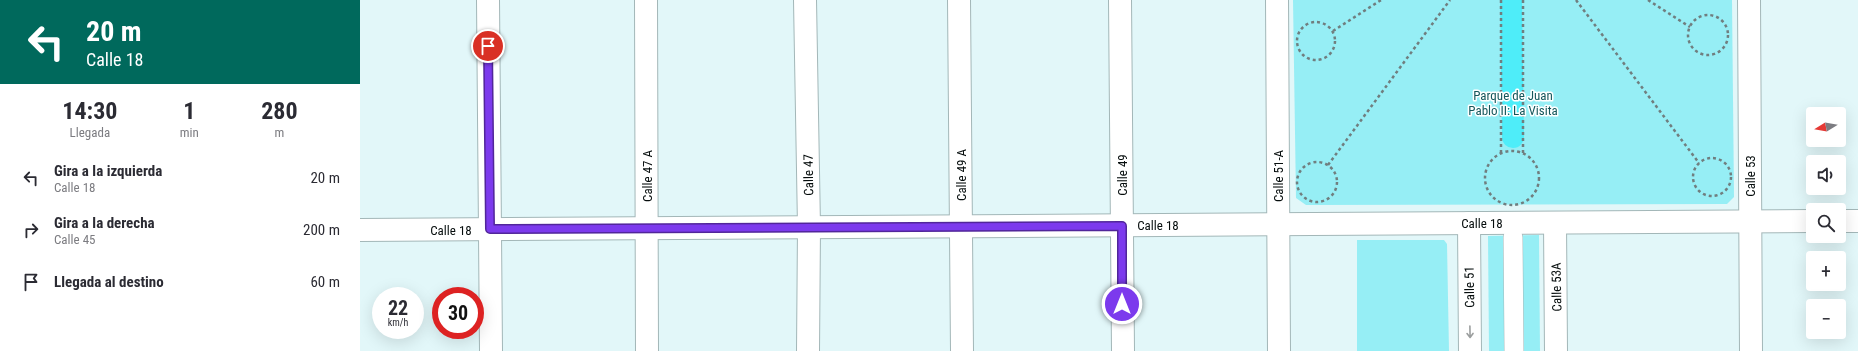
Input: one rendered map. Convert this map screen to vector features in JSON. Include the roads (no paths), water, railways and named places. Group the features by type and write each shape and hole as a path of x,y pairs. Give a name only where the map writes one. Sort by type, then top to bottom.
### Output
{"street":[{"path":"488,0 490,351"},
{"name":"Calle 47 A","path":"646,0 647,351"},
{"name":"Calle 47","path":"805,0 809,228 808,351"},
{"name":"Calle 49 A","path":"959,0 962,351"},
{"name":"Calle 49","path":"1120,0 1123,351"},
{"name":"Calle 51-A","path":"1277,0 1279,351"},
{"name":"Calle 53","path":"1749,0 1751,351"},
{"name":"Calle 18","path":"360,230 1806,221"},
{"path":"1846,221 1858,221"},
{"name":"Calle 51","path":"1469,223 1470,351"},
{"name":"Calle 53A","path":"1555,223 1556,351"},
{"path":"1513,237 1514,351"}],"waterway":[{"path":"1511,0 1513,137"}],"park label":[{"name":"Parque de Juan Pablo II: La Visita","path":"1513,102"}]}
